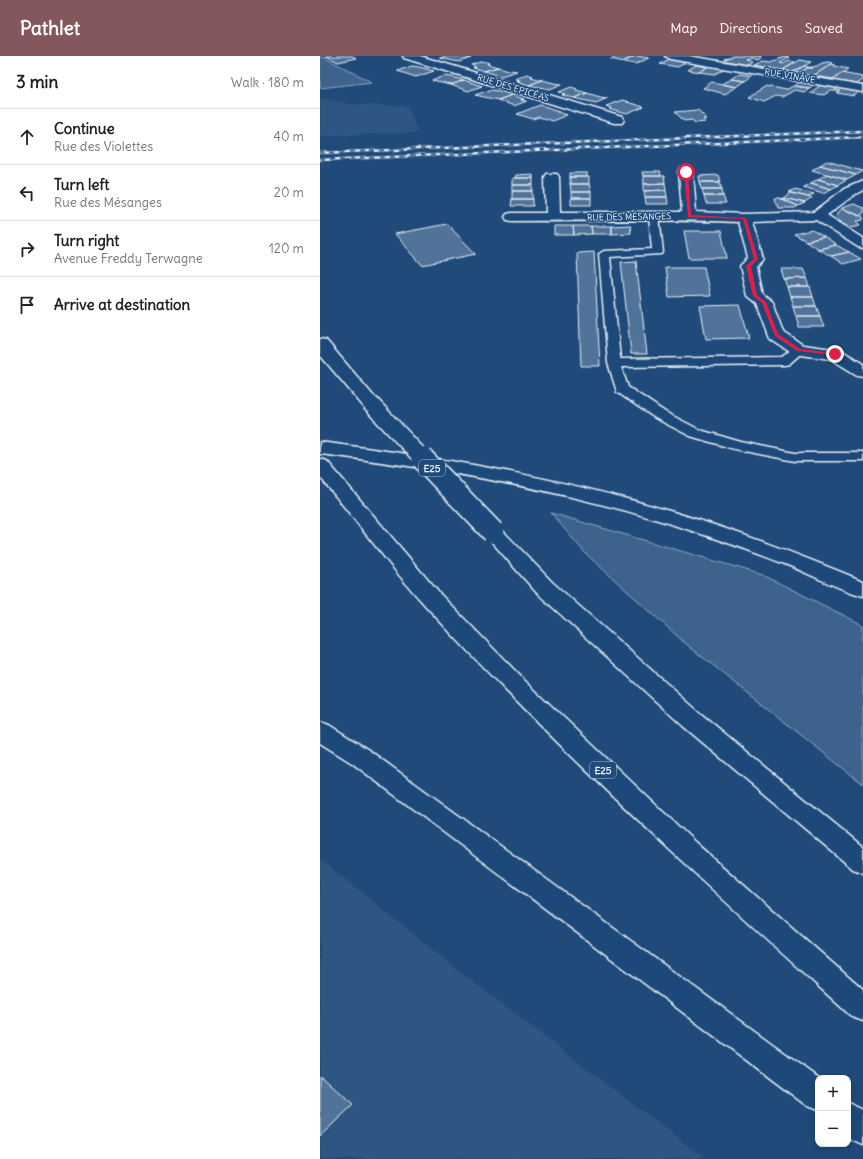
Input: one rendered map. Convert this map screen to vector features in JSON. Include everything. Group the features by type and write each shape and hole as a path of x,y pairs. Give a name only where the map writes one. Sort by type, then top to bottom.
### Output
{"main road":[{"name":"RUE DES EPICÉAS","path":"408,56 618,120"},
{"name":"RUE VINÂVE","path":"670,56 863,89"},
{"path":"704,62 722,56"},
{"path":"686,172 689,216"},
{"path":"552,177 553,218"},
{"path":"863,185 849,192 821,212 819,216 863,244"},
{"name":"RUE DES MÉSANGES","path":"512,217 553,218 689,216 744,218 819,216"},
{"path":"744,218 756,259 748,266 755,296 764,302 776,335 799,350 835,354 863,371"},
{"name":"E25","path":"320,344 370,403 544,587 692,720 863,862"},
{"path":"320,448 374,454 522,479 652,512 761,548 863,589"},
{"name":"E25","path":"320,465 431,598 522,692 688,852 863,1008"},
{"path":"320,731 361,757 815,1094"},
{"path":"851,1120 863,1130"}],"lane":[{"path":"654,216 658,252 604,254 614,363 622,389 660,415 695,433 739,446 795,457 863,456"},
{"path":"614,363 785,361 799,350"}],"shaded area":[{"path":"320,57 323,57 372,82 320,88"},
{"path":"320,98 349,104 408,106 418,133 320,136"},
{"path":"551,513 763,575 863,625 863,784 686,644 585,553"},
{"path":"320,859 454,967 705,1159 320,1159"}],"building":[{"path":"326,56 353,56 356,58 338,62"},
{"path":"446,56 465,56 471,58 459,62 440,58"},
{"path":"618,56 635,56 623,62 611,59"},
{"path":"635,56 649,58 636,64 623,62"},
{"path":"733,56 762,57 758,60 752,58 746,60 753,62 748,65 726,61 724,59"},
{"path":"785,57 789,58 780,63 783,64 789,61 795,62 783,70 754,65 763,61 771,62"},
{"path":"669,59 686,62 678,67 660,64"},
{"path":"800,60 811,62 793,72 783,70"},
{"path":"483,61 489,63 487,64 498,67 484,71 473,68 476,67 471,65"},
{"path":"828,62 833,63 813,76 800,73 807,68"},
{"path":"832,64 835,65 834,66 848,69 834,79 813,76"},
{"path":"696,65 707,67 700,72 688,70"},
{"path":"412,66 434,71 416,77 397,71"},
{"path":"709,66 725,68 715,74 700,72"},
{"path":"804,66 813,68 807,68 800,73 793,72"},
{"path":"498,67 517,71 501,76 484,71"},
{"path":"841,73 863,77 863,80 857,84 832,80"},
{"path":"527,74 533,76 531,77 542,80 529,85 515,79"},
{"path":"739,74 752,76 745,81 732,79"},
{"path":"444,76 464,80 451,85 432,81"},
{"path":"732,79 745,81 737,87 722,84"},
{"path":"464,80 482,86 468,91 451,85"},
{"path":"542,80 562,84 550,89 529,85"},
{"path":"801,80 816,83 809,88 795,86"},
{"path":"712,82 737,87 725,94 703,88"},
{"path":"822,84 839,86 835,91 830,91 824,95 810,93"},
{"path":"767,86 786,90 793,86 809,88 804,92 795,90 782,97 776,96 764,102 749,97"},
{"path":"571,87 587,93 574,98 562,95 565,94 559,92"},
{"path":"837,88 861,90 854,96 837,93 840,91 835,91"},
{"path":"490,90 512,95 498,100 475,95"},
{"path":"587,93 608,98 596,103 574,98"},
{"path":"512,95 524,99 521,100 527,101 514,106 498,100"},
{"path":"622,100 644,107 627,114 609,109 612,108 606,106"},
{"path":"540,105 560,111 558,112 567,115 552,121 539,117 533,119 517,114"},
{"path":"698,110 707,119 703,119 706,122 695,123 692,120 684,121 675,112"},
{"path":"827,161 862,171 856,175 820,165"},
{"path":"820,165 856,175 847,180 812,170"},
{"path":"642,172 660,172 661,176 643,176"},
{"path":"570,173 587,173 587,177 570,177"},
{"path":"533,174 533,178 515,178 516,175"},
{"path":"827,174 847,180 838,185 818,179"},
{"path":"718,175 720,182 700,182 699,176"},
{"path":"643,176 664,176 665,183 644,184"},
{"path":"570,177 589,177 589,184 570,184"},
{"path":"512,178 533,178 533,185 512,185"},
{"path":"818,179 838,185 831,189 811,183"},
{"path":"700,182 720,182 722,189 702,189"},
{"path":"665,183 666,190 644,191 644,184"},
{"path":"811,183 831,189 823,193 803,187"},
{"path":"570,184 589,184 591,192 571,192"},
{"path":"512,185 533,185 533,191 512,191"},
{"path":"702,189 722,189 723,196 704,196"},
{"path":"795,189 814,194 808,197 789,192"},
{"path":"666,190 667,197 645,197 644,191"},
{"path":"512,191 533,191 533,199 512,199"},
{"path":"571,192 591,192 591,198 571,198"},
{"path":"791,193 812,198 805,203 784,198"},
{"path":"704,196 723,196 726,204 706,204"},
{"path":"645,197 667,197 668,204 646,204"},
{"path":"571,198 591,198 591,205 571,205"},
{"path":"775,198 780,198 798,206 795,208 778,208"},
{"path":"784,198 805,203 798,206 781,199"},
{"path":"512,199 533,199 533,206 511,206"},
{"path":"854,204 863,208 863,214 859,216 842,208"},
{"path":"842,208 863,217 863,220 857,221 861,225 850,227 841,222 836,216"},
{"path":"447,224 476,254 422,265 395,234"},
{"path":"630,225 631,233 612,234 612,226"},
{"path":"554,226 573,226 574,235 554,235"},
{"path":"573,226 591,226 592,234 574,235"},
{"path":"591,226 612,226 612,234 592,234"},
{"path":"812,230 824,237 806,241 794,234"},
{"path":"684,231 721,231 727,258 689,258"},
{"path":"824,237 836,245 818,249 806,241"},
{"path":"836,245 849,252 831,256 818,249"},
{"path":"594,252 600,366 581,366 577,253"},
{"path":"849,252 861,259 843,264 831,256"},
{"path":"636,261 647,354 631,354 621,262"},
{"path":"665,267 704,267 710,296 669,297"},
{"path":"781,269 803,269 807,278 784,279"},
{"path":"807,278 810,287 787,287 784,279"},
{"path":"787,287 810,287 813,297 790,297"},
{"path":"790,297 813,297 816,306 793,306"},
{"path":"740,305 749,338 706,339 700,306"},
{"path":"793,306 816,306 820,316 796,316"},
{"path":"796,316 820,316 824,327 799,327"},
{"path":"320,1075 353,1105 320,1136"}],"railway":[{"path":"320,153 863,131"},
{"path":"320,160 863,137"}],"route":[{"path":"686,172 689,216 744,218 756,259 748,266 755,296 764,302 776,335 799,350 835,354"}]}
